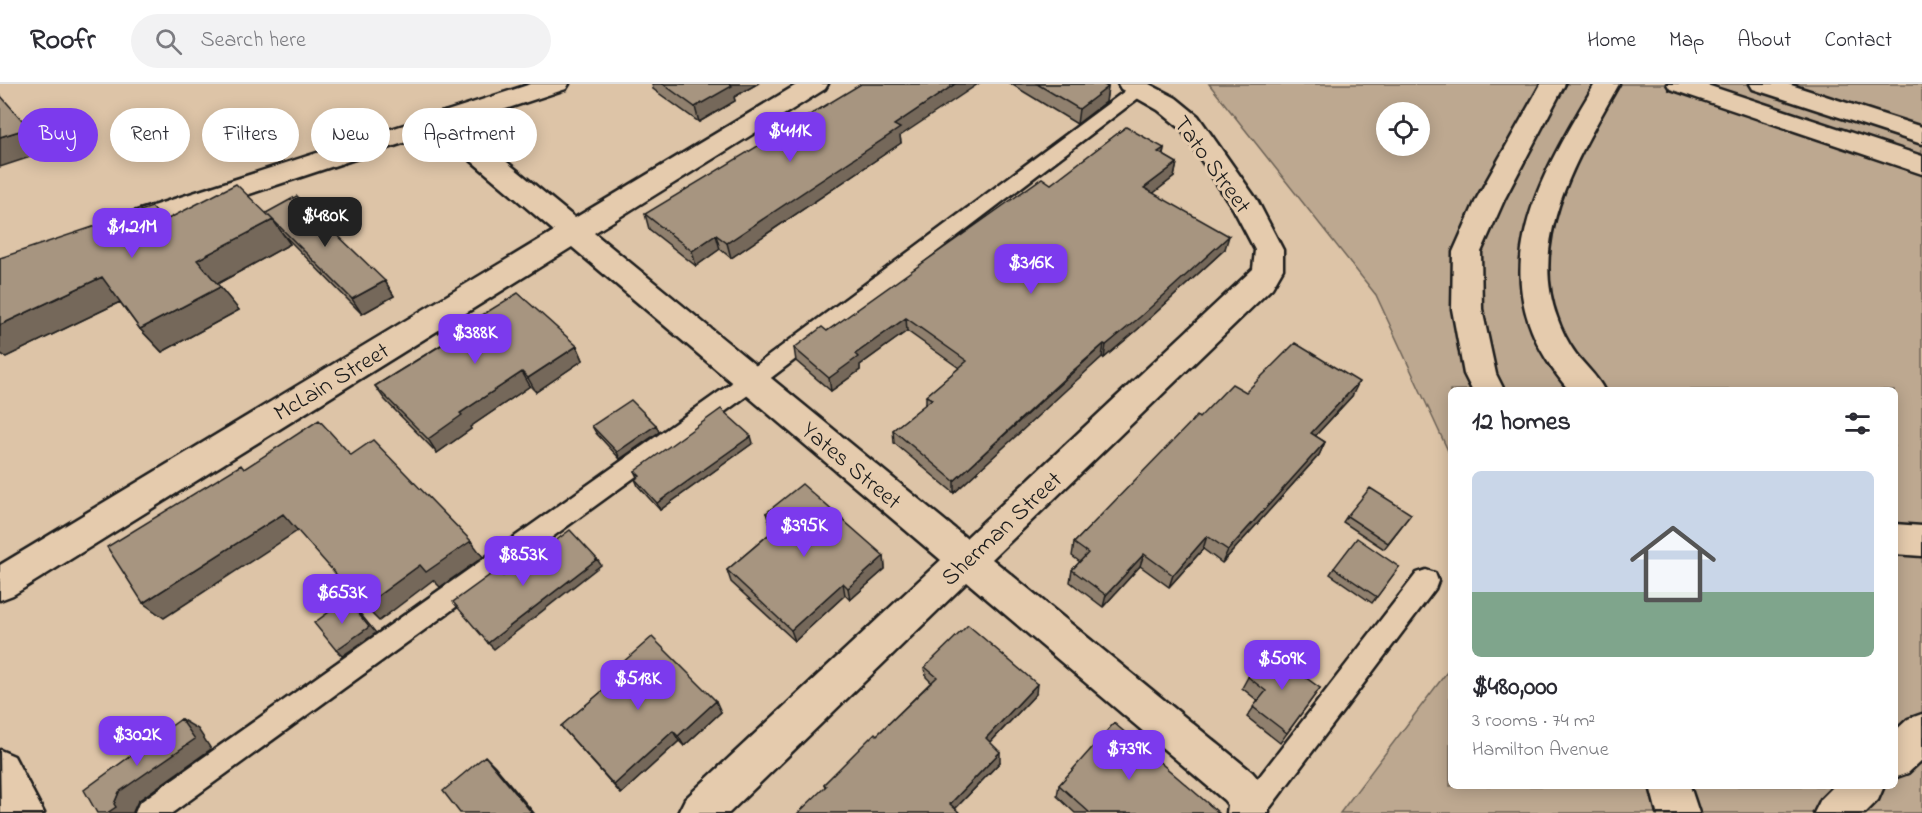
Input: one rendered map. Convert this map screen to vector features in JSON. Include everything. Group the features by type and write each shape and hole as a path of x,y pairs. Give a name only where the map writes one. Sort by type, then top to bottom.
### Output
{"main road":[{"path":"484,108 557,84"},
{"name":"McLain Street","path":"0,584 816,84"},
{"path":"1486,387 1480,374 1467,309 1467,252 1491,198 1553,84"},
{"path":"1586,387 1557,352 1536,303 1533,254 1544,204 1570,149 1607,84"},
{"path":"1679,84 1922,165"},
{"path":"1762,84 1922,136"},
{"name":"Tato Street","path":"1135,86 1167,104 1188,122 1247,207 1260,230"},
{"path":"90,237 402,135"},
{"name":"Yates Street","path":"489,162 1238,786 1248,798 1249,813"},
{"name":"Sherman Street","path":"699,813 1262,280 1268,269 1269,250 1260,230"},
{"path":"1898,539 1922,541"},
{"path":"1898,755 1922,733"},
{"path":"0,770 23,813"},
{"path":"1671,789 1678,813"}],"lane":[{"path":"149,813 752,381 1135,86"},
{"path":"1249,813 1426,581"}],"shaded area":[{"path":"1209,84 1922,84 1922,813 1340,813 1448,671 1448,789 1898,789 1898,387 1448,387 1448,451 1376,295"}],"building":[{"path":"663,84 729,84 732,86 695,107"},
{"path":"861,84 955,84 894,125 900,128 727,243 716,235 692,251 645,214"},
{"path":"1037,84 1102,84 1108,87 1079,109"},
{"path":"0,95 18,115 18,131 0,137"},
{"path":"1126,127 1164,148 1158,152 1177,163 1144,188 1229,236 1140,317 1068,375 954,481 893,430 932,399 926,396 967,361 906,318 855,354 858,357 829,378 794,348 822,327 827,331 1042,178 1051,184"},
{"path":"236,184 273,220 197,260 220,287 140,329 102,277 0,325 0,258 152,207 164,221"},
{"path":"297,196 385,281 352,299 266,213"},
{"path":"518,293 577,346 528,378 522,372 460,413 462,415 428,439 375,386 474,325 471,322"},
{"path":"1295,343 1359,382 1311,433 1325,442 1228,550 1207,536 1173,575 1144,554 1106,595 1072,570 1088,553 1074,543 1197,416 1199,418 1232,384 1246,392"},
{"path":"631,400 656,425 617,452 592,426"},
{"path":"721,409 751,436 657,503 635,479 640,476 635,471"},
{"path":"319,420 351,455 373,440 471,541 426,572 420,565 364,606 283,514 143,603 107,547 241,465 244,469"},
{"path":"802,484 884,556 848,588 843,583 791,630 727,570 780,525 766,513"},
{"path":"1370,488 1411,514 1388,543 1347,516"},
{"path":"570,530 597,559 488,643 453,602 497,570 503,576 513,569 515,571"},
{"path":"1357,538 1399,567 1377,597 1334,568"},
{"path":"347,599 369,627 336,650 314,623"},
{"path":"968,625 1037,684 986,738 1000,752 950,804 960,813 798,813 875,733 877,735 937,677 925,667"},
{"path":"652,637 716,701 678,736 673,731 614,785 561,726 620,676 614,670"},
{"path":"1269,651 1320,688 1287,733 1253,707 1266,691 1248,677"},
{"path":"181,719 195,739 119,792 114,804 116,807 107,813 97,813 84,790"},
{"path":"1114,723 1219,813 1090,813 1059,785"},
{"path":"485,756 532,813 460,813 443,791"}]}
